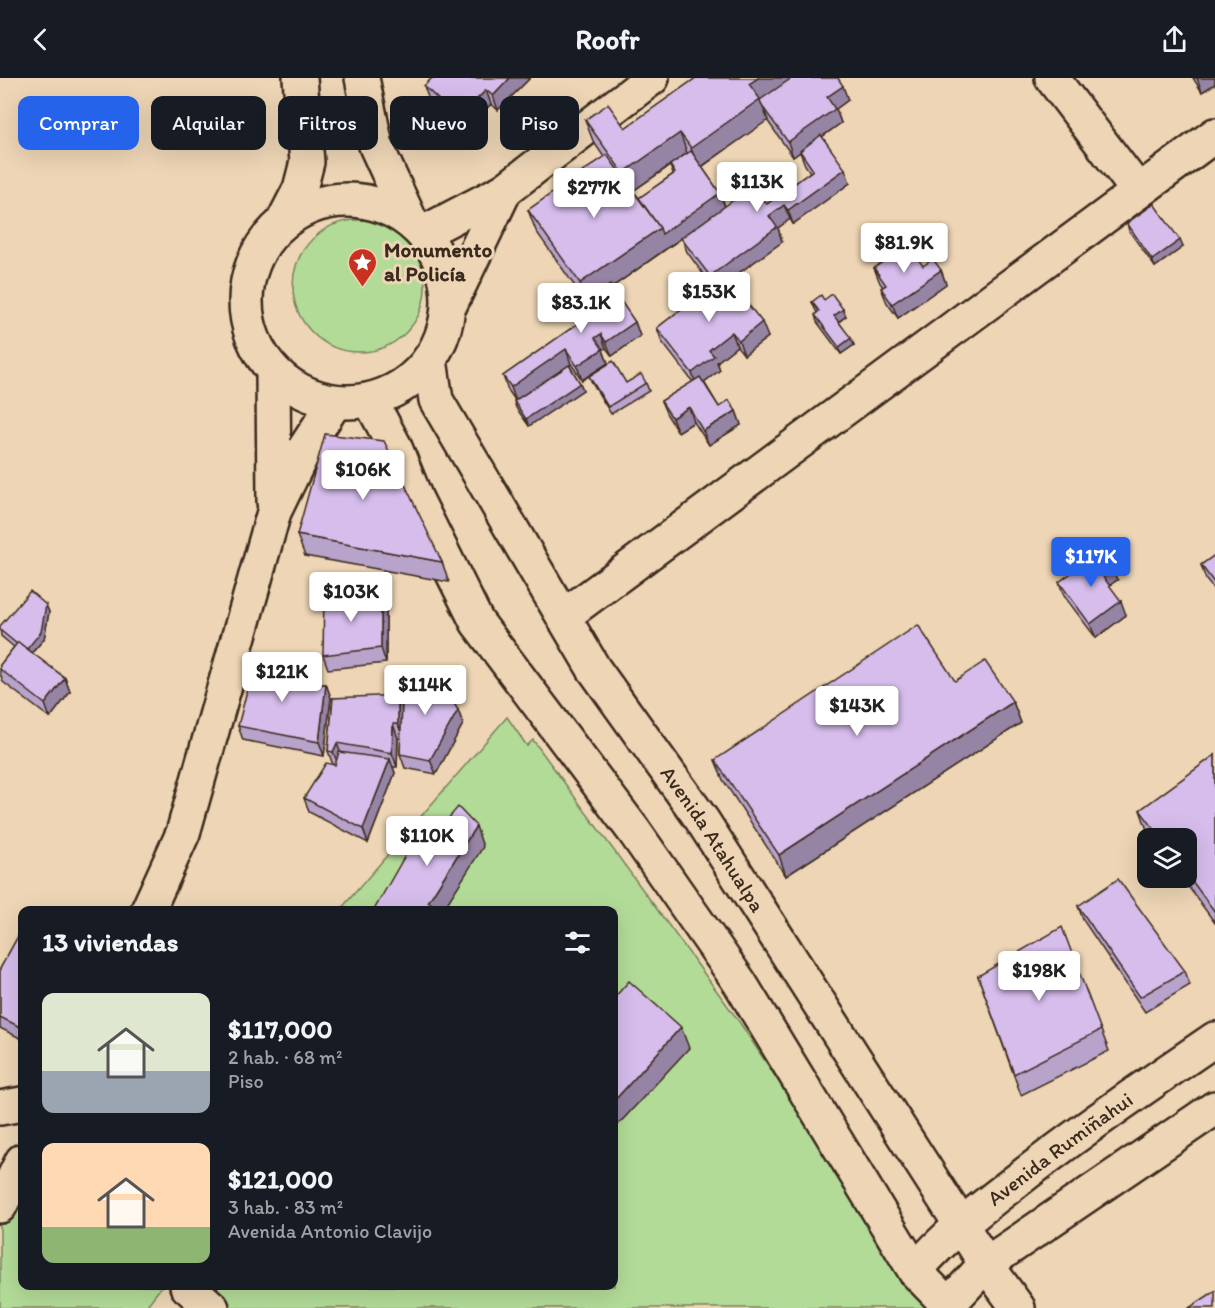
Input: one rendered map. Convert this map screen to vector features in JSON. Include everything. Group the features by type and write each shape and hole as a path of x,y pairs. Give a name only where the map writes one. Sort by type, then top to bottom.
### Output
{"main road":[{"path":"300,78 308,162 300,189 283,222 260,247 247,278 245,312 254,344 273,371 300,391 335,402 370,400 393,392 414,378 430,360 444,334 450,305 506,190"},
{"path":"362,78 376,146 417,227 435,248 447,276 450,305"},
{"path":"417,227 506,190 652,78"},
{"path":"1052,78 1138,191"},
{"path":"564,616 1215,135"},
{"path":"283,222 313,206 346,200 379,205 417,227"},
{"name":"Avenida Atahualpa","path":"430,360 436,400 594,669 702,819 986,1264 1018,1308"},
{"path":"273,371 274,512"},
{"path":"370,400 394,445 416,499 477,622 634,831 740,983 915,1271 947,1307 986,1264 1215,1108"},
{"path":"150,906 183,833 274,512 305,448 335,402"},
{"name":"Avenida Rumiñahui","path":"915,1271 937,1245 961,1223 1093,1122 1215,1039"},
{"path":"0,1108 18,1105"},
{"path":"0,1206 18,1169"},
{"path":"192,1290 212,1308"}],"green space":[{"path":"359,220 384,225 406,239 420,261 425,286 420,311 406,333 384,347 359,352 334,347 312,333 298,311 293,286 298,261 312,239 334,225"},
{"path":"507,717 527,746 533,740 738,1020 928,1308 226,1308 206,1290 618,1290 618,906 343,906"},
{"path":"18,1172 18,1290 159,1290 145,1308 0,1308 0,1211"}],"building":[{"path":"432,78 510,78 493,96 486,90 480,96 435,96 424,86"},
{"path":"696,78 758,78 749,84 760,99 691,148 680,133 623,173 585,120 608,104 625,128"},
{"path":"792,78 838,78 843,86 827,97 835,109 788,142 760,100"},
{"path":"821,135 845,169 788,210 784,205 769,216 777,227 710,276 681,238 753,186 767,204 813,170 800,151"},
{"path":"691,151 720,193 662,234 639,198 675,173 670,165"},
{"path":"607,155 660,228 580,283 528,210"},
{"path":"1154,204 1180,240 1152,260 1127,223"},
{"path":"908,245 923,266 933,259 941,270 892,304 881,288 886,285 874,268"},
{"path":"725,275 762,322 739,341 732,332 709,350 714,356 692,373 657,328"},
{"path":"610,285 635,322 606,342 601,334 595,338 603,349 577,366 566,349 511,387 503,376 583,320 575,309"},
{"path":"832,294 843,309 834,316 851,338 839,347 815,315 819,311 812,302 821,295 824,300"},
{"path":"613,361 626,383 641,374 646,383 608,407 589,376"},
{"path":"569,365 580,383 526,419 514,401"},
{"path":"700,377 719,407 729,400 736,411 703,431 689,407 672,418 661,401"},
{"path":"325,434 384,441 442,562 297,535"},
{"path":"1101,551 1112,565 1101,574 1121,601 1090,624 1059,582"},
{"path":"1215,555 1215,584 1201,565"},
{"path":"30,591 46,605 41,632 27,649 0,630 0,626"},
{"path":"324,592 381,596 381,648 323,655"},
{"path":"918,625 955,681 985,661 1013,702 779,855 715,760"},
{"path":"18,642 65,678 45,704 0,669 0,665"},
{"path":"293,659 294,686 326,684 319,742 238,726 254,663"},
{"path":"436,673 458,710 430,760 400,754 403,679"},
{"path":"398,695 398,724 393,724 392,753 337,743 333,752 328,751 333,698"},
{"path":"339,752 390,759 363,829 304,798 326,763 335,765"},
{"path":"1215,755 1215,912 1197,888 1197,828 1154,828 1140,810"},
{"path":"458,807 476,826 428,902 435,906 376,906 411,845 420,852"},
{"path":"1118,879 1185,971 1140,997 1078,906"},
{"path":"1062,927 1101,1030 1014,1074 978,976"},
{"path":"18,936 18,1026 0,1017 0,969"},
{"path":"629,981 681,1027 618,1097 618,993"},
{"path":"1215,1291 1215,1308 1189,1308"}],"place":[{"name":"Monumento al Policía","path":"363,288"}]}
